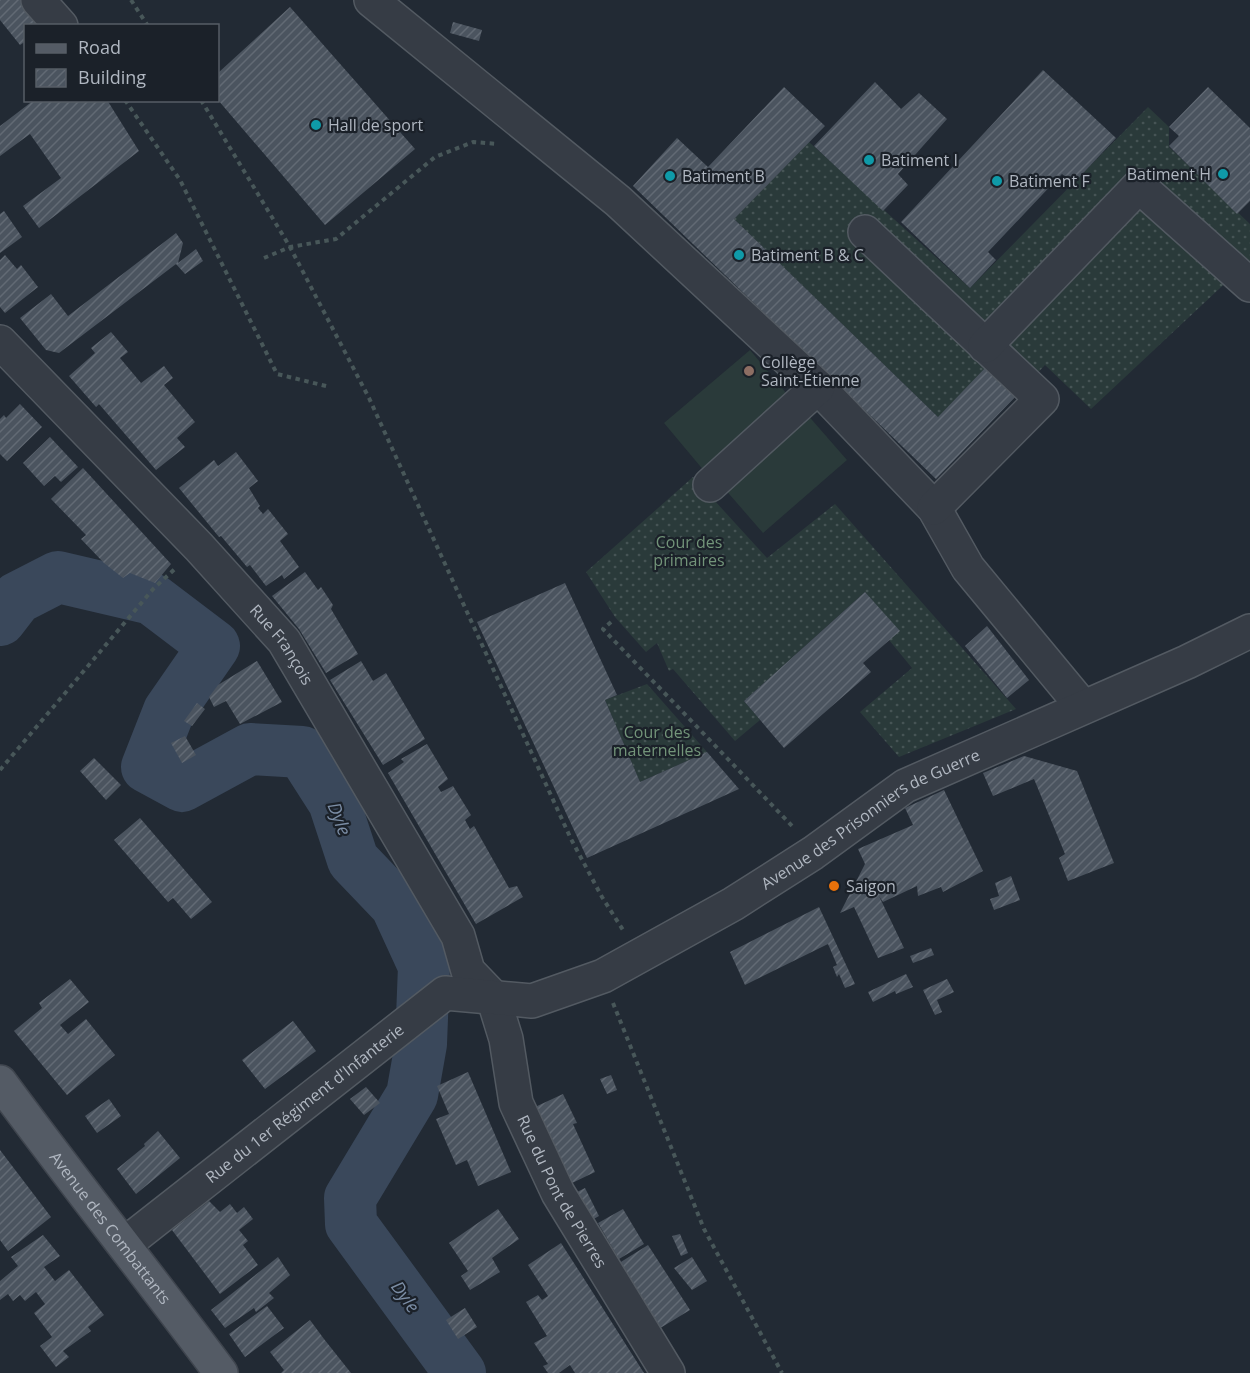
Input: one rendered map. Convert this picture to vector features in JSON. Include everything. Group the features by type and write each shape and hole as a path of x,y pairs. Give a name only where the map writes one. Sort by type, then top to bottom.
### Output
{"main road":[{"name":"Avenue des Combattants","path":"0,1082 78,1188 125,1244 221,1373"}],"street":[{"path":"38,0 59,24"},
{"path":"371,0 618,201 818,387 934,508 968,568 1083,707"},
{"path":"985,346 1139,186 1250,285"},
{"path":"865,232 1042,399 934,508"},
{"name":"Rue François","path":"0,342 199,547 284,641 458,936 468,971 493,997"},
{"path":"710,485 818,387"},
{"name":"Avenue des Prisonniers de Guerre","path":"493,997 532,1001 603,976 733,904 813,854 904,786 1187,662 1250,631"},
{"name":"Rue du 1er Régiment d'Infanterie","path":"125,1244 445,993 493,997"},
{"name":"Rue du Pont de Pierres","path":"493,997 506,1039 516,1103 558,1193 668,1373"}],"path":[{"path":"130,0 147,24"},
{"path":"126,102 180,180 277,374 330,387"},
{"path":"202,102 290,247 369,398 571,839 602,897 640,957"},
{"path":"264,258 290,247 336,239 435,157 473,142 508,145"},
{"path":"0,770 154,588"},
{"path":"610,621 603,629 798,832 813,854"},
{"path":"603,976 704,1230 782,1373"}],"green space":[{"path":"1148,107 1169,127 1169,147 1250,224 1250,260 1091,409 1045,365 1016,396 938,417 734,219 809,142 970,288"},
{"path":"750,350 791,399 705,472 664,423"},
{"path":"806,413 847,460 763,533 723,487"},
{"name":"Cour des primaires","path":"693,477 767,558 835,504 1016,709 899,757 860,712 912,668 889,640 899,631 865,592 744,701 760,720 735,741 673,669 669,671 657,643 646,652 615,617 586,572"},
{"name":"Cour des maternelles","path":"647,684 707,752 640,782 605,700"}],"building":[{"path":"0,0 22,0 40,24 24,24 24,42 20,45 0,20"},
{"name":"Hall de sport","path":"290,7 415,149 325,225 219,101 219,72"},
{"path":"453,22 482,30 479,41 450,33"},
{"name":"Batiment F","path":"1043,70 1116,138 1073,184 1062,174 1058,178 988,252 996,260 970,288 901,222"},
{"name":"Batiment I","path":"875,82 901,109 919,93 947,119 898,174 908,185 883,211 814,146"},
{"name":"Batiment B & C","path":"784,87 825,126 734,219 938,417 986,367 1016,396 936,479 633,186 677,138 708,167"},
{"name":"Batiment H","path":"1208,87 1250,128 1250,201 1237,214 1169,146 1179,136 1169,127"},
{"path":"31,102 108,102 139,151 39,228 23,206 61,178 30,134 0,156 0,126"},
{"path":"4,211 22,237 0,253 0,214"},
{"path":"176,233 183,243 178,263 196,249 203,261 185,274 176,264 59,353 46,350 20,318 51,294 68,316"},
{"path":"5,255 17,269 21,265 38,287 5,313 0,307 0,260"},
{"path":"111,332 128,352 120,358 141,383 164,366 173,378 164,385 195,422 177,438 185,447 156,470 99,404 96,407 69,376 95,353 91,348"},
{"path":"20,404 42,427 7,461 0,454 0,419 4,415 6,418"},
{"path":"50,437 78,467 61,482 55,476 44,486 23,463"},
{"path":"236,452 258,481 249,488 260,506 258,508 263,514 268,509 288,534 280,541 299,567 284,579 282,575 266,586 250,565 247,567 221,536 219,537 179,488 214,460 218,466"},
{"path":"83,468 171,564 155,583 130,573 123,578 104,563 81,539 86,535 51,499"},
{"path":"305,572 318,590 321,587 333,605 331,609 358,654 326,673 299,629 272,596"},
{"path":"565,583 617,695 605,700 640,782 707,752 739,789 587,858 477,622"},
{"path":"865,592 900,631 863,663 871,672 784,748 744,701"},
{"path":"987,626 1029,680 1007,698 965,646"},
{"path":"257,661 282,702 240,724 226,701 214,707 209,697 218,685"},
{"path":"361,661 373,681 386,673 425,739 383,765 330,680"},
{"path":"197,703 205,709 192,726 184,721"},
{"path":"185,736 196,755 182,763 171,743"},
{"path":"427,744 448,779 438,787 441,792 453,786 471,815 465,820 470,829 474,826 509,888 517,886 523,897 476,924 388,773 404,762 401,759"},
{"path":"1024,756 1077,771 1114,863 1068,881 1059,858 1065,854 1034,779 993,796 983,773"},
{"path":"94,758 121,785 106,800 80,771"},
{"path":"944,790 983,871 943,892 941,887 918,896 917,886 883,902 879,896 904,948 878,958 854,907 840,913 865,864 858,849 913,825 905,808"},
{"path":"140,818 212,902 191,919 173,898 168,902 114,840"},
{"path":"1011,876 1020,900 994,910 990,899 999,896 995,883"},
{"path":"819,907 855,984 845,988 839,974 837,977 833,967 837,965 828,944 745,985 730,952"},
{"path":"931,948 934,955 913,963 910,956"},
{"path":"906,974 913,987 896,994 895,991 873,1002 868,992"},
{"path":"70,979 89,1002 60,1025 68,1034 86,1019 115,1055 67,1095 14,1031 42,1008 39,1003"},
{"path":"947,979 954,992 937,1000 942,1012 935,1015 923,990"},
{"path":"293,1021 316,1051 265,1089 242,1060"},
{"path":"468,1072 511,1172 478,1186 467,1160 456,1165 436,1119 449,1114 437,1086"},
{"path":"611,1075 617,1090 607,1094 600,1079"},
{"path":"366,1087 380,1103 364,1115 350,1099"},
{"path":"563,1094 577,1123 573,1124 595,1172 570,1184 535,1107"},
{"path":"109,1099 121,1116 97,1133 85,1116"},
{"path":"158,1131 180,1158 136,1194 117,1169 145,1146 144,1144"},
{"path":"0,1150 51,1217 8,1251 0,1240"},
{"path":"585,1188 599,1216 590,1221 575,1193"},
{"path":"209,1201 220,1212 230,1204 237,1213 244,1207 253,1219 239,1230 248,1241 243,1245 258,1265 220,1294 172,1230"},
{"path":"498,1209 519,1239 492,1258 500,1272 470,1290 461,1276 468,1271 449,1243"},
{"path":"623,1209 644,1244 619,1259 598,1223"},
{"path":"680,1234 688,1253 681,1256 672,1236"},
{"path":"43,1235 60,1256 44,1267 55,1281 69,1270 104,1315 88,1327 91,1331 63,1351 69,1357 56,1367 40,1346 52,1337 34,1313 45,1304 36,1292 25,1301 20,1295 13,1301 8,1294 0,1300 0,1281 18,1266 11,1257"},
{"path":"561,1243 644,1373 575,1373 570,1365 559,1373 548,1373 543,1366 548,1364 534,1343 547,1336 526,1302 538,1295 542,1300 548,1296 528,1265"},
{"path":"648,1245 690,1310 657,1330 616,1265"},
{"path":"278,1257 290,1275 269,1293 274,1298 256,1312 254,1308 225,1328 211,1310"},
{"path":"692,1257 707,1281 692,1290 674,1268"},
{"path":"267,1306 284,1328 245,1357 229,1334"},
{"path":"465,1308 477,1327 458,1339 446,1320"},
{"path":"310,1320 351,1373 281,1373 284,1370 270,1352"}],"waterway":[{"name":"Dyle","path":"0,620 17,598 58,577 152,599 214,646 169,711 147,767 182,786 250,749 302,752 334,802 353,860 396,905 424,966 421,1044 412,1095 350,1198 351,1224 460,1373"}],"place":[{"name":"Hall de sport","path":"316,125"},
{"name":"Batiment I","path":"869,160"},
{"name":"Batiment H","path":"1223,174"},
{"name":"Batiment B","path":"670,176"},
{"name":"Batiment F","path":"997,181"},
{"name":"Batiment B & C","path":"739,255"},
{"name":"Collège Saint-Étienne","path":"749,371"},
{"name":"Saigon","path":"834,886"}]}
